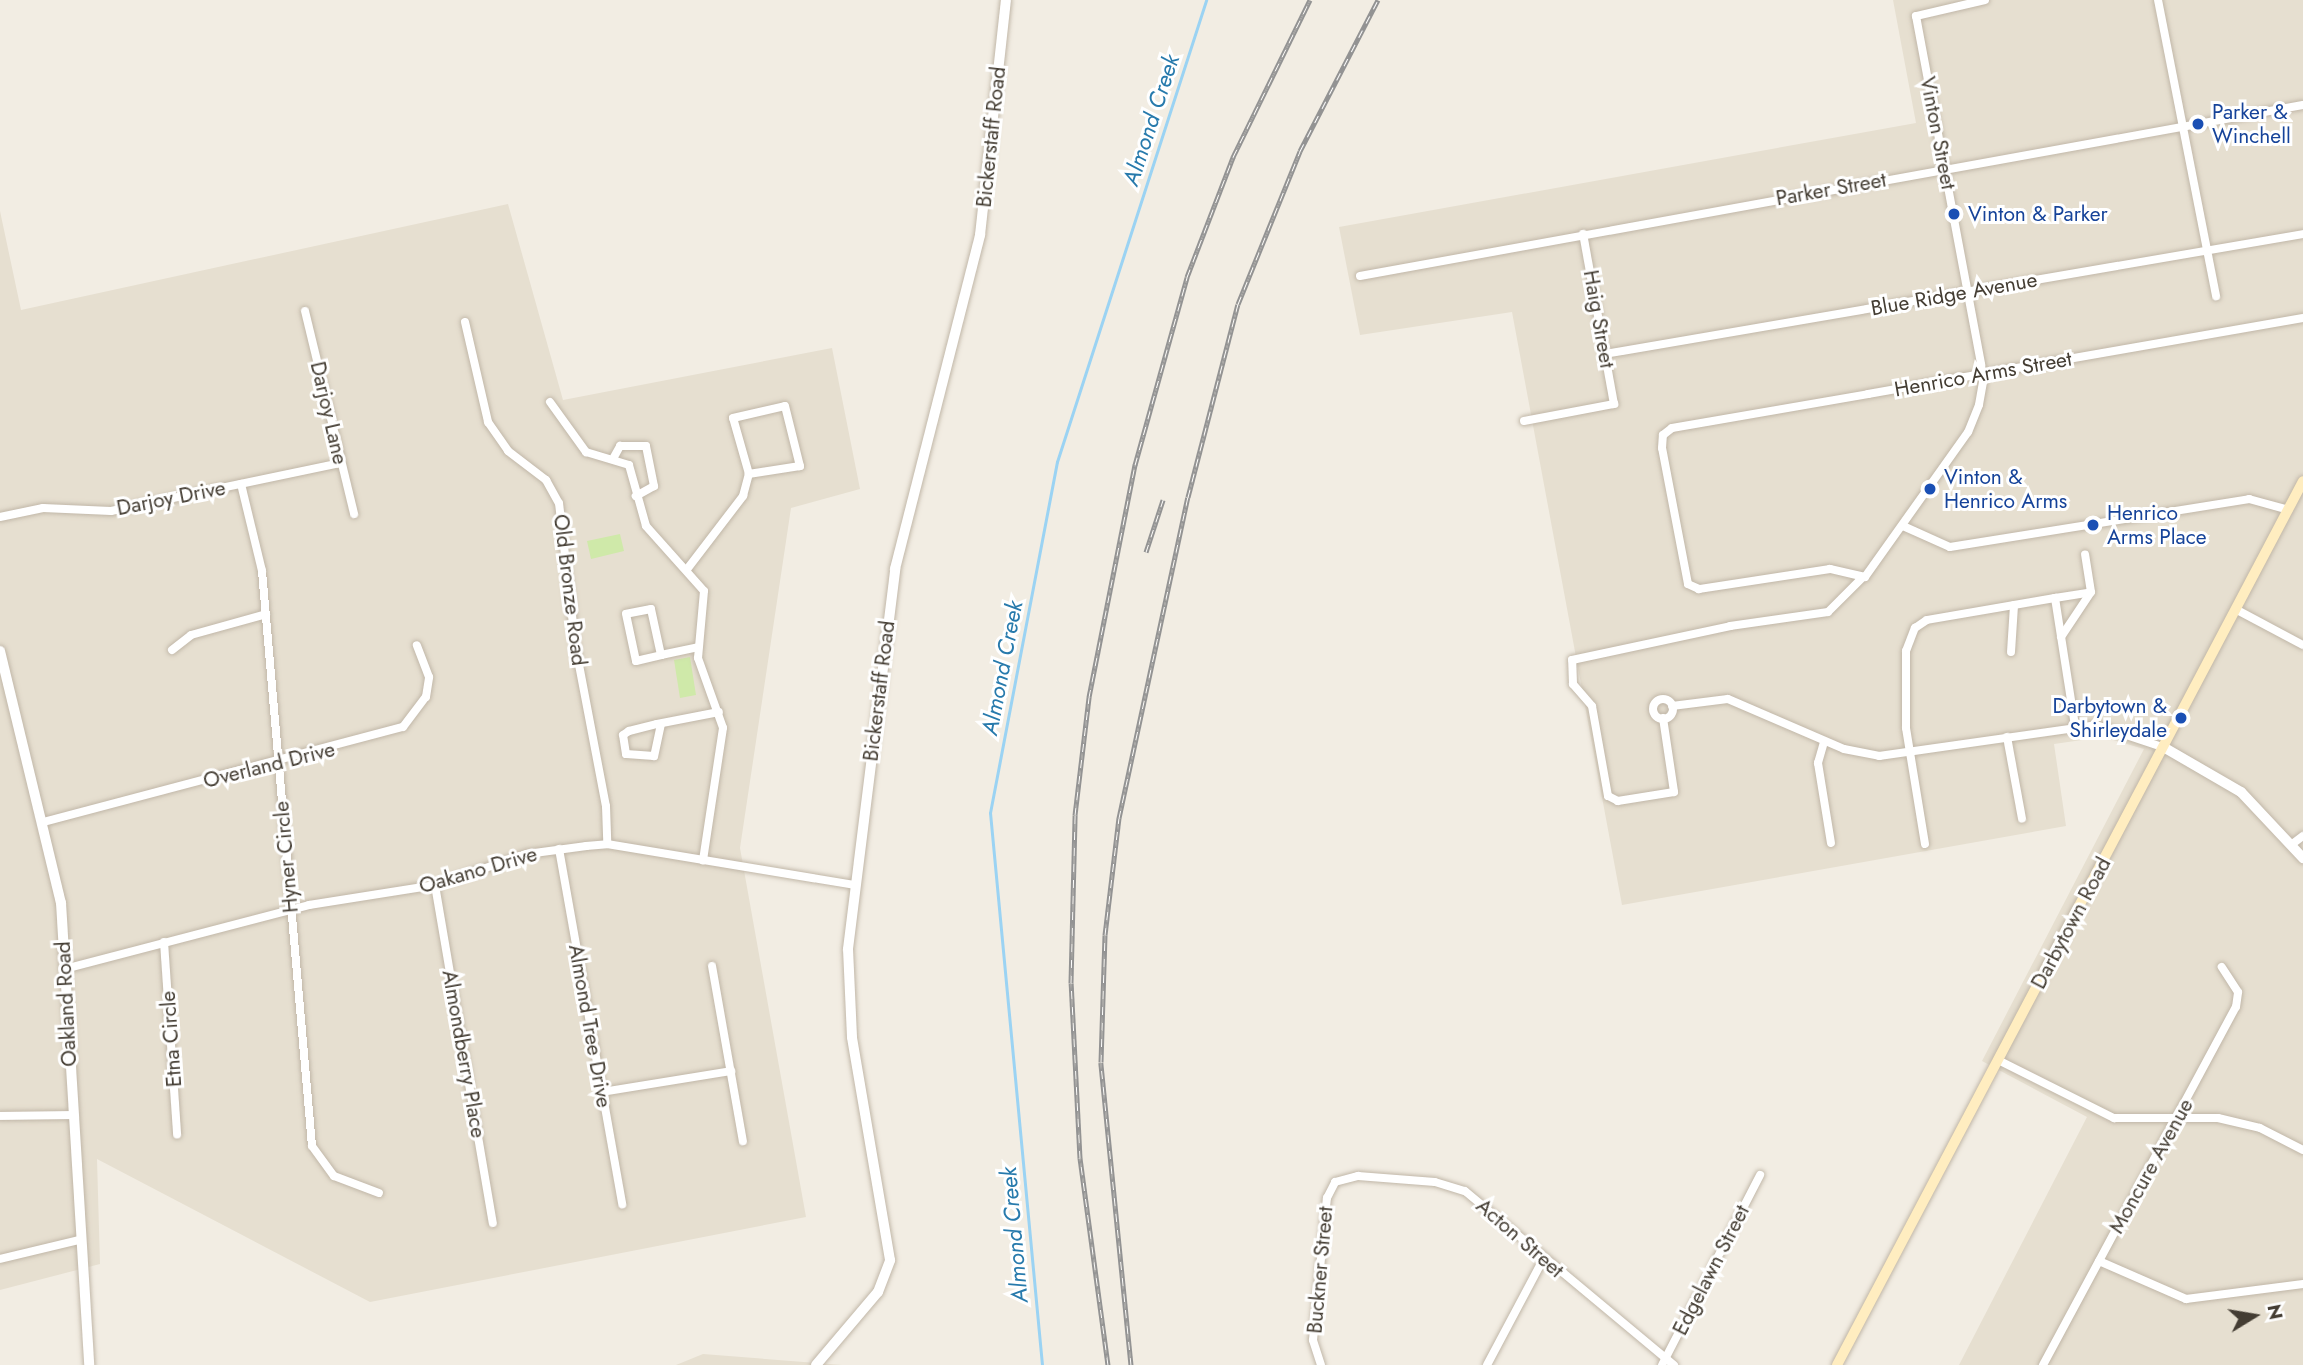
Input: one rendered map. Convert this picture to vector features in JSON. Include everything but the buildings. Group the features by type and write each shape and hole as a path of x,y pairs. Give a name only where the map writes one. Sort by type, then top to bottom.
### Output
{"main road":[{"name":"Darbytown Road","path":"1837,1365 2239,611 2303,481"}],"street":[{"name":"Bickerstaff Road","path":"816,1365 878,1292 890,1259 847,996 856,885 895,569 980,235 1006,0"},
{"name":"Vinton Street","path":"1982,374 1916,16 1985,0"},
{"path":"2158,0 2186,127 2216,296"},
{"name":"Parker Street","path":"1360,276 2303,105"},
{"name":"Haig Street","path":"1524,421 1614,404 1583,234"},
{"name":"Blue Ridge Avenue","path":"1605,354 2303,234"},
{"name":"Darjoy Lane","path":"305,311 354,514"},
{"name":"Henrico Arms Street","path":"1863,577 1830,569 1699,589 1688,584 1662,448 1665,433 2303,318"},
{"name":"Old Bronze Road","path":"465,322 488,422 509,451 546,480 559,503 576,649 606,806 607,844"},
{"path":"1982,374 1969,432 1903,526 1863,577 1828,612 1730,625 1572,660 1573,684 1592,706 1608,796 1618,801 1674,792 1663,718 1672,706 1728,699 1776,722 1859,753 1910,753 2075,726 2116,727 2165,748 2241,792 2303,858"},
{"path":"550,402 586,452 614,457 629,465 636,496 651,534 688,568 705,600 698,647 700,668 719,712 723,738 703,860"},
{"path":"688,568 730,520 749,474 733,418 785,406 800,466 749,474"},
{"path":"614,457 620,446 646,446 654,486 636,496"},
{"name":"Darjoy Drive","path":"0,517 43,508 111,511 341,463"},
{"name":"Hyner Circle","path":"241,484 262,571 312,1146 342,1181 379,1193"},
{"path":"1903,526 1950,547 2249,499 2289,510"},
{"path":"2061,637 2091,592 2085,554"},
{"path":"1925,844 1910,753 1906,652 1915,628 1927,620 2091,592"},
{"path":"2055,598 2075,726"},
{"path":"2011,652 2017,624 2014,605"},
{"path":"661,656 651,608 626,614 636,661 661,656 698,647"},
{"path":"2239,611 2303,645"},
{"path":"172,650 191,635 266,614"},
{"name":"Overland Drive","path":"43,822 278,762 407,724 428,689 427,668 417,645"},
{"name":"Oakland Road","path":"0,650 61,903 71,1115 89,1365"},
{"path":"1663,718 1654,713 1655,703 1664,699 1672,706"},
{"path":"661,724 654,756 626,754 623,735 661,724 719,712"},
{"path":"2007,737 2022,819"},
{"path":"1824,741 1818,763 1831,843"},
{"path":"2291,845 2303,836"},
{"name":"Oakano Drive","path":"64,969 290,910 435,885 505,860 559,849 607,844 856,885"},
{"name":"Almond Tree Drive","path":"559,849 622,1204"},
{"name":"Almondberry Place","path":"435,885 493,1223"},
{"name":"Etna Circle","path":"164,942 177,1135"},
{"path":"712,966 743,1141"},
{"name":"Moncure Avenue","path":"2043,1365 2239,1000 2222,967"},
{"path":"1998,1060 2114,1118 2176,1118 2244,1123 2303,1150"},
{"path":"602,1092 731,1070"},
{"path":"0,1116 71,1115"},
{"name":"Edgelawn Street","path":"1664,1362 1760,1175"},
{"name":"Acton Street","path":"1340,1179 1409,1179 1456,1187 1544,1258 1664,1362 1674,1365"},
{"name":"Buckner Street","path":"1321,1365 1313,1340 1327,1198 1340,1179"},
{"path":"0,1259 79,1240"},
{"path":"1487,1365 1544,1258"},
{"path":"2099,1261 2186,1298 2303,1284"}],"shaded area":[{"path":"1893,0 2303,0 2303,1365 1959,1365 2087,1117 1982,1061 2144,749 2103,737 2054,744 2066,826 1622,905 1512,312 1360,335 1339,227 1916,123"},
{"path":"508,204 563,400 832,348 860,489 791,508 740,848 806,1217 370,1302 97,1159 100,1264 0,1290 0,211 21,310"},
{"path":"703,1354 842,1365 676,1365"}],"green space":[{"path":"620,534 624,551 591,559 587,541"},
{"path":"690,657 696,695 680,698 674,660"}],"waterway":[{"name":"Almond Creek","path":"1042,1365 990,813 1057,462 1206,0"}],"railway":[{"path":"1108,1365 1080,1158 1071,983 1075,815 1089,697 1135,465 1187,277 1233,157 1310,0"},
{"path":"1131,1365 1101,1062 1105,935 1119,818 1188,497 1238,304 1300,151 1378,0"},
{"path":"1146,552 1163,500"}],"place":[{"name":"Parker & Winchell","path":"2198,124"},
{"name":"Vinton & Parker","path":"1954,214"},
{"name":"Vinton & Henrico Arms","path":"1930,489"},
{"name":"Henrico Arms Place","path":"2093,525"},
{"name":"Darbytown & Shirleydale","path":"2181,718"}]}
